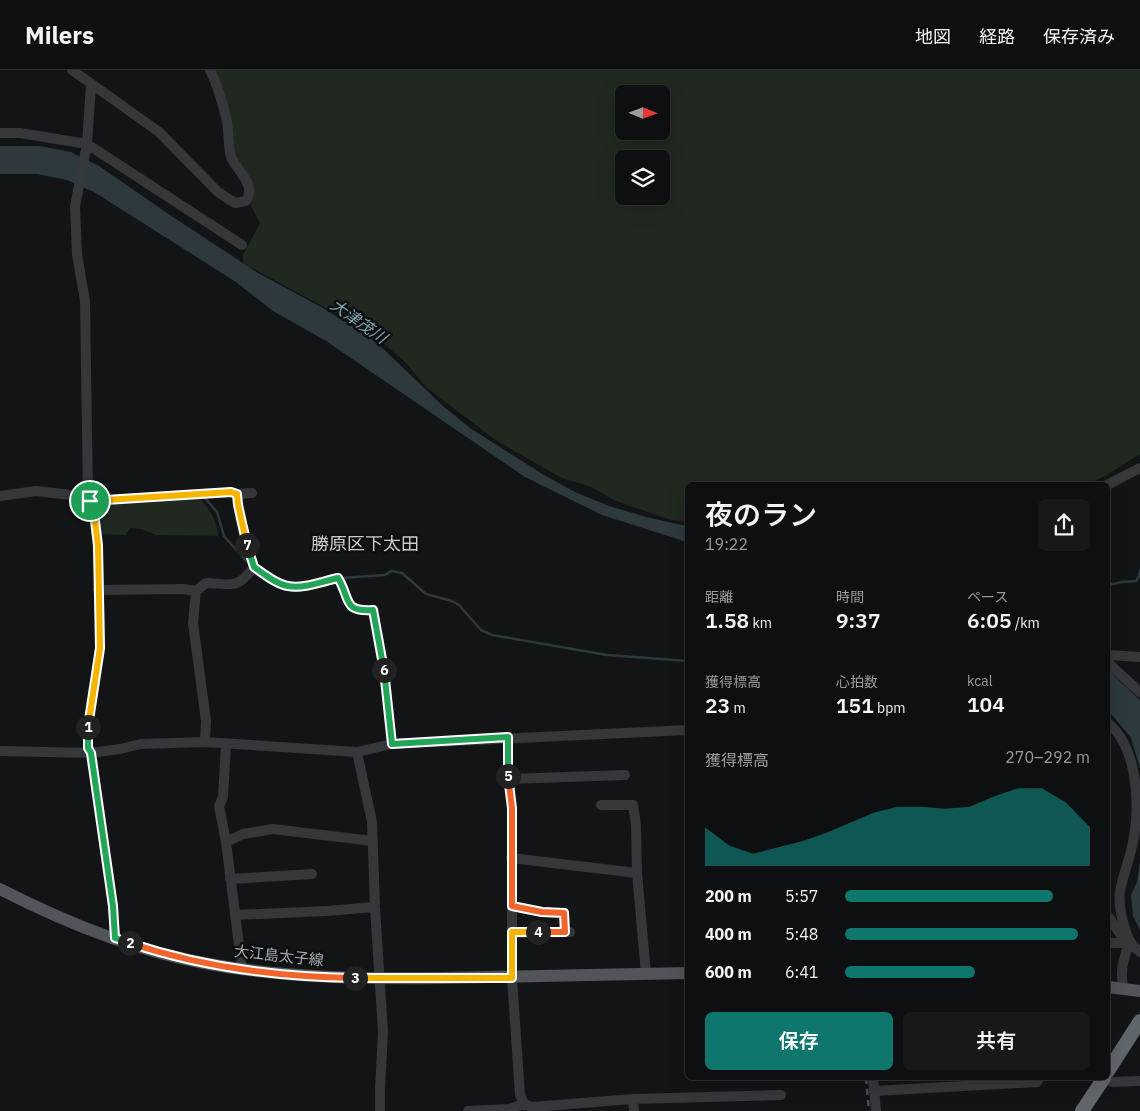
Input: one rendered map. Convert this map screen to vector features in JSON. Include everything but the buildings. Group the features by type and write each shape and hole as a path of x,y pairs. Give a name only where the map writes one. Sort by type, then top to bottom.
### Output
{"highway":[{"path":"1110,1068 1140,1020"},
{"path":"1082,1111 1102,1080"}],"main road":[{"name":"大江島太子線","path":"0,889 42,910 115,938 207,964 242,969 300,976 381,979 512,978 685,973"},
{"path":"1110,986 1140,991"}],"street":[{"path":"72,70 158,132 218,192 235,203 246,201 250,196 250,187 231,156 227,122 216,82 210,70"},
{"path":"91,84 87,144 76,206 77,254 85,301 89,499 95,521 98,545 100,648 89,718 88,748 91,753 113,906 115,938"},
{"path":"0,133 20,133 87,144 242,245"},
{"path":"1110,483 1140,468"},
{"path":"0,496 36,491 89,499 231,492 237,494 252,493"},
{"path":"237,494 252,570"},
{"path":"98,590 182,589 196,591 206,583 236,584 241,582 252,570"},
{"path":"252,570 288,586 304,586 340,581 347,599 353,608 358,611 373,610 385,679 392,744"},
{"path":"196,591 194,623 206,721 206,742"},
{"path":"1110,655 1140,656"},
{"path":"1110,665 1140,692"},
{"path":"1110,725 1124,742 1134,772 1136,809 1134,836 1120,893 1120,907 1129,943 1122,964 1123,989"},
{"path":"0,751 91,753 141,744 206,742 226,745 357,752 392,744 508,737 685,730"},
{"path":"508,737 508,779 512,808 512,978 520,1094 524,1104"},
{"path":"226,745 223,797 219,806 226,842 242,969"},
{"path":"357,752 372,822 383,1032 380,1111"},
{"path":"508,779 625,775"},
{"path":"601,805 633,805 646,974"},
{"path":"226,842 243,834 273,829 373,841"},
{"path":"511,858 637,873"},
{"path":"230,879 312,874"},
{"path":"512,906 542,912 564,913 568,932 512,932"},
{"path":"235,915 375,907"},
{"path":"1110,919 1129,943 1140,952"},
{"path":"1110,943 1129,943"},
{"path":"873,1080 876,1111"},
{"path":"874,1091 1037,1082 1038,1080"},
{"path":"1108,1080 1112,1082 1140,1081"},
{"path":"468,1111 509,1108 524,1104 532,1107 633,1099 781,1095"},
{"path":"633,1099 634,1111"}],"shaded area":[{"path":"215,70 1140,70 1140,454 1092,482 685,482 685,522 671,520 616,501 591,487 562,478 494,439 427,388 404,361 370,332 243,263 243,255 260,223 251,206 254,190 235,158"},
{"path":"0,146 40,146 71,152 99,166 258,273 321,307 373,339 443,406 470,428 544,475 575,492 609,506 685,526 685,541 602,515 525,477 326,341 273,311 236,282 94,192 67,180 37,174 0,174"},
{"path":"198,497 212,515 219,536 156,535 141,529 130,528 126,535 99,534 95,503"},
{"path":"1110,672 1140,700 1140,768 1131,738 1110,712"},
{"path":"1140,861 1140,930 1133,916 1131,895 1137,882"}],"waterway":[{"path":"204,497 217,512 224,536 249,564"},
{"path":"1110,585 1136,581 1140,570"},
{"path":"341,578 385,575 391,571 402,573 426,594 452,601 459,605 481,630 492,635 607,655 685,661"}],"railway":[{"path":"866,1080 869,1111"}],"district":[{"name":"勝原区下太田","path":"365,544"}],"route":[{"path":"231,492 237,494 241,522 254,567 288,586 304,586 338,578 353,608 358,611 373,610 385,679 392,744 508,737 508,779 512,808 512,906 542,912 564,913 565,932 512,932 512,978 381,979 291,975 207,964 115,938 113,906 91,753 88,748 89,718 100,648 98,545 90,501 231,492"}],"water label":[{"name":"大津茂川","path":"359,321"}]}
